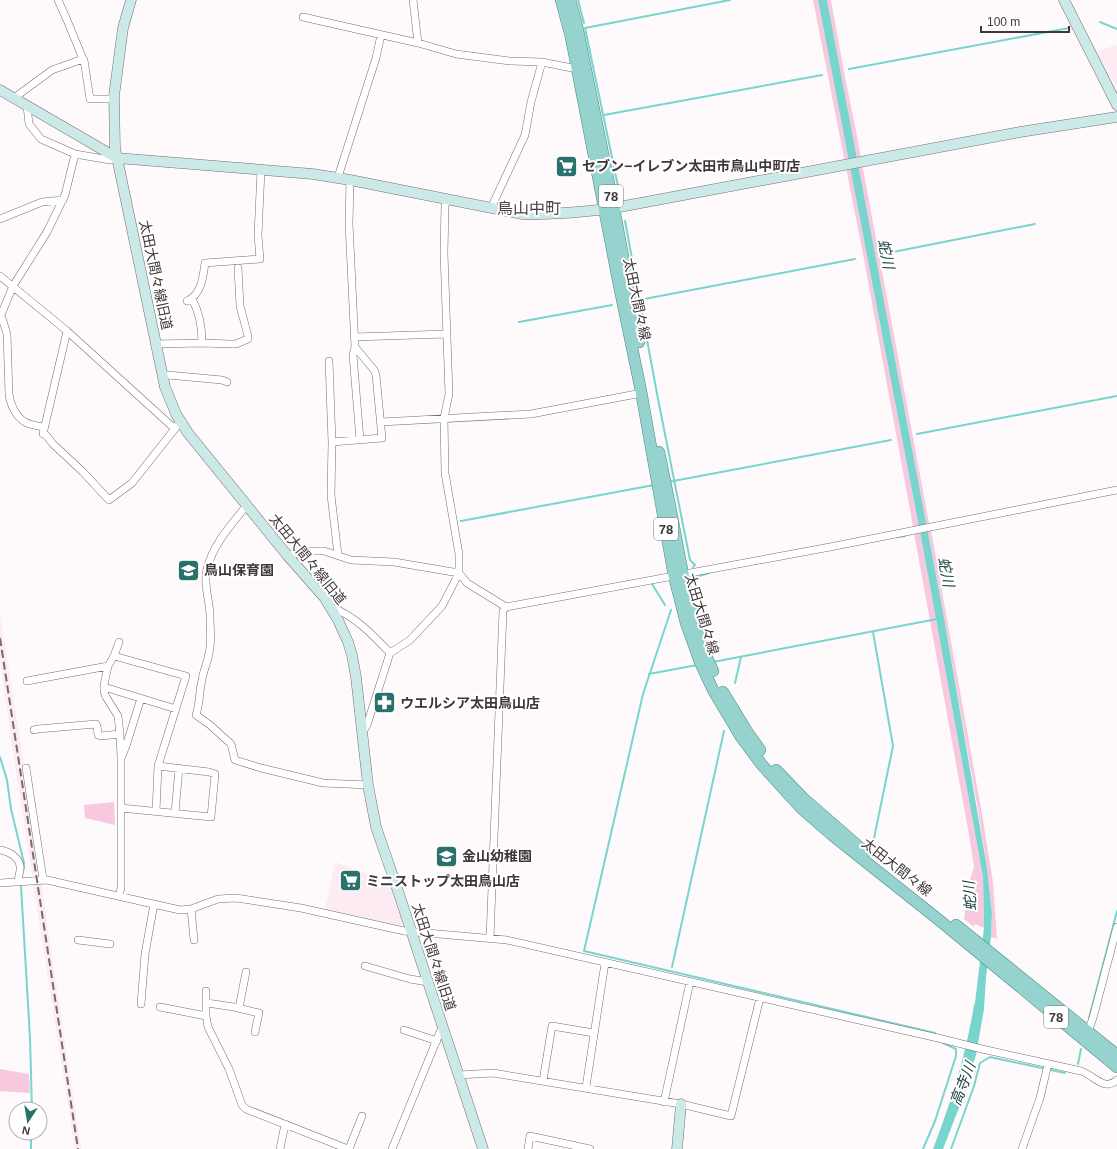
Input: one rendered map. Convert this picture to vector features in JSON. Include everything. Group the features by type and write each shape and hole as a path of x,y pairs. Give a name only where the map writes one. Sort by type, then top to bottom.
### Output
{"main road":[{"name":"太田大間々線","path":"561,0 571,37 648,392 679,575"},
{"name":"太田大間々線","path":"570,0 577,26 642,393 679,575 708,661 733,709 766,759 794,789 838,829 1117,1066"},
{"name":"太田大間々線","path":"996,962 1088,1031 1117,1055"}],"street":[{"path":"58,0 82,59 84,60 90,100 114,99"},
{"name":"太田大間々線旧道","path":"131,0 123,28 114,99 115,148 162,377 178,425 194,441 331,607 343,629 352,655 363,732 368,785 376,827 484,1149"},
{"path":"413,0 418,42"},
{"path":"1064,0 1117,105"},
{"path":"303,17 418,42 456,54 489,57 510,61 542,62 577,69"},
{"path":"338,178 376,58 381,35"},
{"path":"14,98 52,70 82,59"},
{"path":"491,208 525,136 531,102 542,62"},
{"path":"0,90 117,158"},
{"path":"27,106 29,124 41,139 74,154 110,160 117,158 298,172 350,180 522,214 544,215 579,213 609,209 1020,132 1117,117"},
{"path":"44,427 29,424 22,420 14,409 10,398 7,334 0,317 13,286 44,237 63,200 72,170 74,154"},
{"path":"202,343 202,327 199,315 190,300 202,281 205,263 260,260 258,235 261,170"},
{"path":"350,180 349,224 355,347 353,356 360,440"},
{"path":"363,732 390,653 410,640 442,606 459,574 459,554 445,473 444,418 449,394 444,252 445,206 447,199"},
{"path":"1,217 42,202 63,200"},
{"path":"156,344 236,344 248,339 240,306 238,268"},
{"path":"0,276 67,331 178,425 132,483 109,500 83,472 43,434 67,331"},
{"path":"354,337 446,334"},
{"path":"332,442 382,438 376,375 374,370 355,347"},
{"path":"329,360 332,442 331,495 338,555"},
{"path":"162,377 168,375 222,380 227,382"},
{"path":"381,422 531,414 642,393"},
{"path":"287,555 324,551 351,560 400,562 459,574 467,583 506,607 1117,490"},
{"path":"247,505 224,533 214,552 206,576 206,593 210,615 210,652 202,678 200,703 196,715 210,725 230,744 235,760 260,768 323,783 368,785"},
{"path":"331,607 342,611 363,627 390,653"},
{"path":"490,938 503,611 506,607"},
{"path":"119,642 114,656 108,666 104,687 106,697 118,716 122,757 121,888 119,896"},
{"path":"114,656 186,676 158,766 156,811"},
{"path":"27,681 108,666"},
{"path":"104,687 176,709"},
{"path":"122,757 141,698"},
{"path":"34,730 96,724 98,735 100,736 120,734"},
{"path":"121,808 211,817 215,774 158,766"},
{"path":"26,768 43,879"},
{"path":"175,813 179,768"},
{"path":"0,850 6,851 19,861 20,868 18,882"},
{"path":"0,883 43,879 180,910 191,909 218,899 236,898 301,908 411,932 507,940 1086,1073 1095,1080 1104,1084 1113,1083 1117,1080"},
{"path":"141,1004 145,954 154,904"},
{"path":"191,909 194,940"},
{"path":"1088,1031 1092,1023 1117,927"},
{"path":"78,940 110,944"},
{"path":"586,1087 605,963"},
{"path":"365,966 410,979 428,982"},
{"path":"239,1008 246,972"},
{"path":"664,1102 690,982"},
{"path":"206,991 206,1016 211,1032 229,1069 242,1105 246,1109 349,1149 362,1116"},
{"path":"459,1075 493,1073 586,1087 681,1104 731,1116 760,998"},
{"path":"207,1003 259,1013 255,1032"},
{"path":"160,1007 206,1016"},
{"path":"543,1081 552,1026 594,1033"},
{"path":"392,1149 442,1027"},
{"path":"404,1030 437,1041"},
{"path":"1022,1149 1040,1098 1048,1064"},
{"path":"677,1149 681,1104"},
{"path":"280,1149 285,1124"},
{"path":"528,1149 530,1136 570,1147 590,1149"}],"shaded area":[{"path":"813,0 818,0 923,548 983,877 984,928 975,924 974,927 964,919 970,880 974,867 969,835 915,532 863,254"},
{"path":"827,0 831,0 929,523 927,524 929,530 931,530 993,882 997,939 991,937 992,913 979,816 943,612"},
{"path":"1117,45 1117,88 1096,51"},
{"path":"0,615 24,765 39,878 33,879 0,661"},
{"path":"114,802 115,825 85,818 84,805"},
{"path":"335,862 377,877 382,885 392,889 403,920 401,927 325,910"},
{"path":"33,883 41,883 81,1149 75,1149"},
{"path":"0,1069 29,1074 30,1093 0,1091"}],"water":[{"path":"818,0 827,0 943,612 987,868 992,913 984,1009 976,1055 960,1105 943,1149 933,1149 957,1078 967,1042 975,1003 984,928 983,877 923,548"}],"waterway":[{"path":"578,0 584,23"},
{"path":"619,191 585,28 730,0"},
{"path":"1100,22 1117,29"},
{"path":"849,69 1069,28"},
{"path":"604,115 822,75"},
{"path":"625,221 690,560 695,565 693,567"},
{"name":"蛇川","path":"883,254 1035,224"},
{"path":"639,300 855,259"},
{"path":"519,322 612,305"},
{"path":"917,434 1117,396"},
{"path":"668,482 891,440"},
{"path":"461,521 654,485"},
{"path":"897,537 905,536"},
{"path":"693,581 696,577 709,573"},
{"path":"652,584 665,605"},
{"path":"671,610 643,694 584,951 935,1033"},
{"path":"713,662 937,619"},
{"path":"873,632 893,746 873,843"},
{"path":"735,683 741,657"},
{"path":"649,674 697,665"},
{"path":"672,967 724,731"},
{"path":"0,757 7,780 11,809 24,863 24,869"},
{"path":"21,886 30,1038 32,1101"},
{"name":"高寺川","path":"1089,1018 1117,911"},
{"path":"923,1149 935,1121 956,1056 956,1049 943,1043"},
{"name":"高寺川","path":"1078,1064 1081,1049"},
{"name":"高寺川","path":"951,1149 974,1086 980,1063 990,1057 1065,1073"},
{"path":"31,1141 31,1149"}],"railway":[{"path":"0,638 78,1149"}],"place":[{"name":"セブン−イレブン太田市鳥山中町店","path":"567,166"},
{"name":"鳥山保育園","path":"188,570"},
{"name":"ウエルシア太田鳥山店","path":"385,703"},
{"name":"金山幼稚園","path":"446,856"},
{"name":"ミニストップ太田鳥山店","path":"350,881"}],"district":[{"name":"鳥山中町","path":"529,208"}]}
